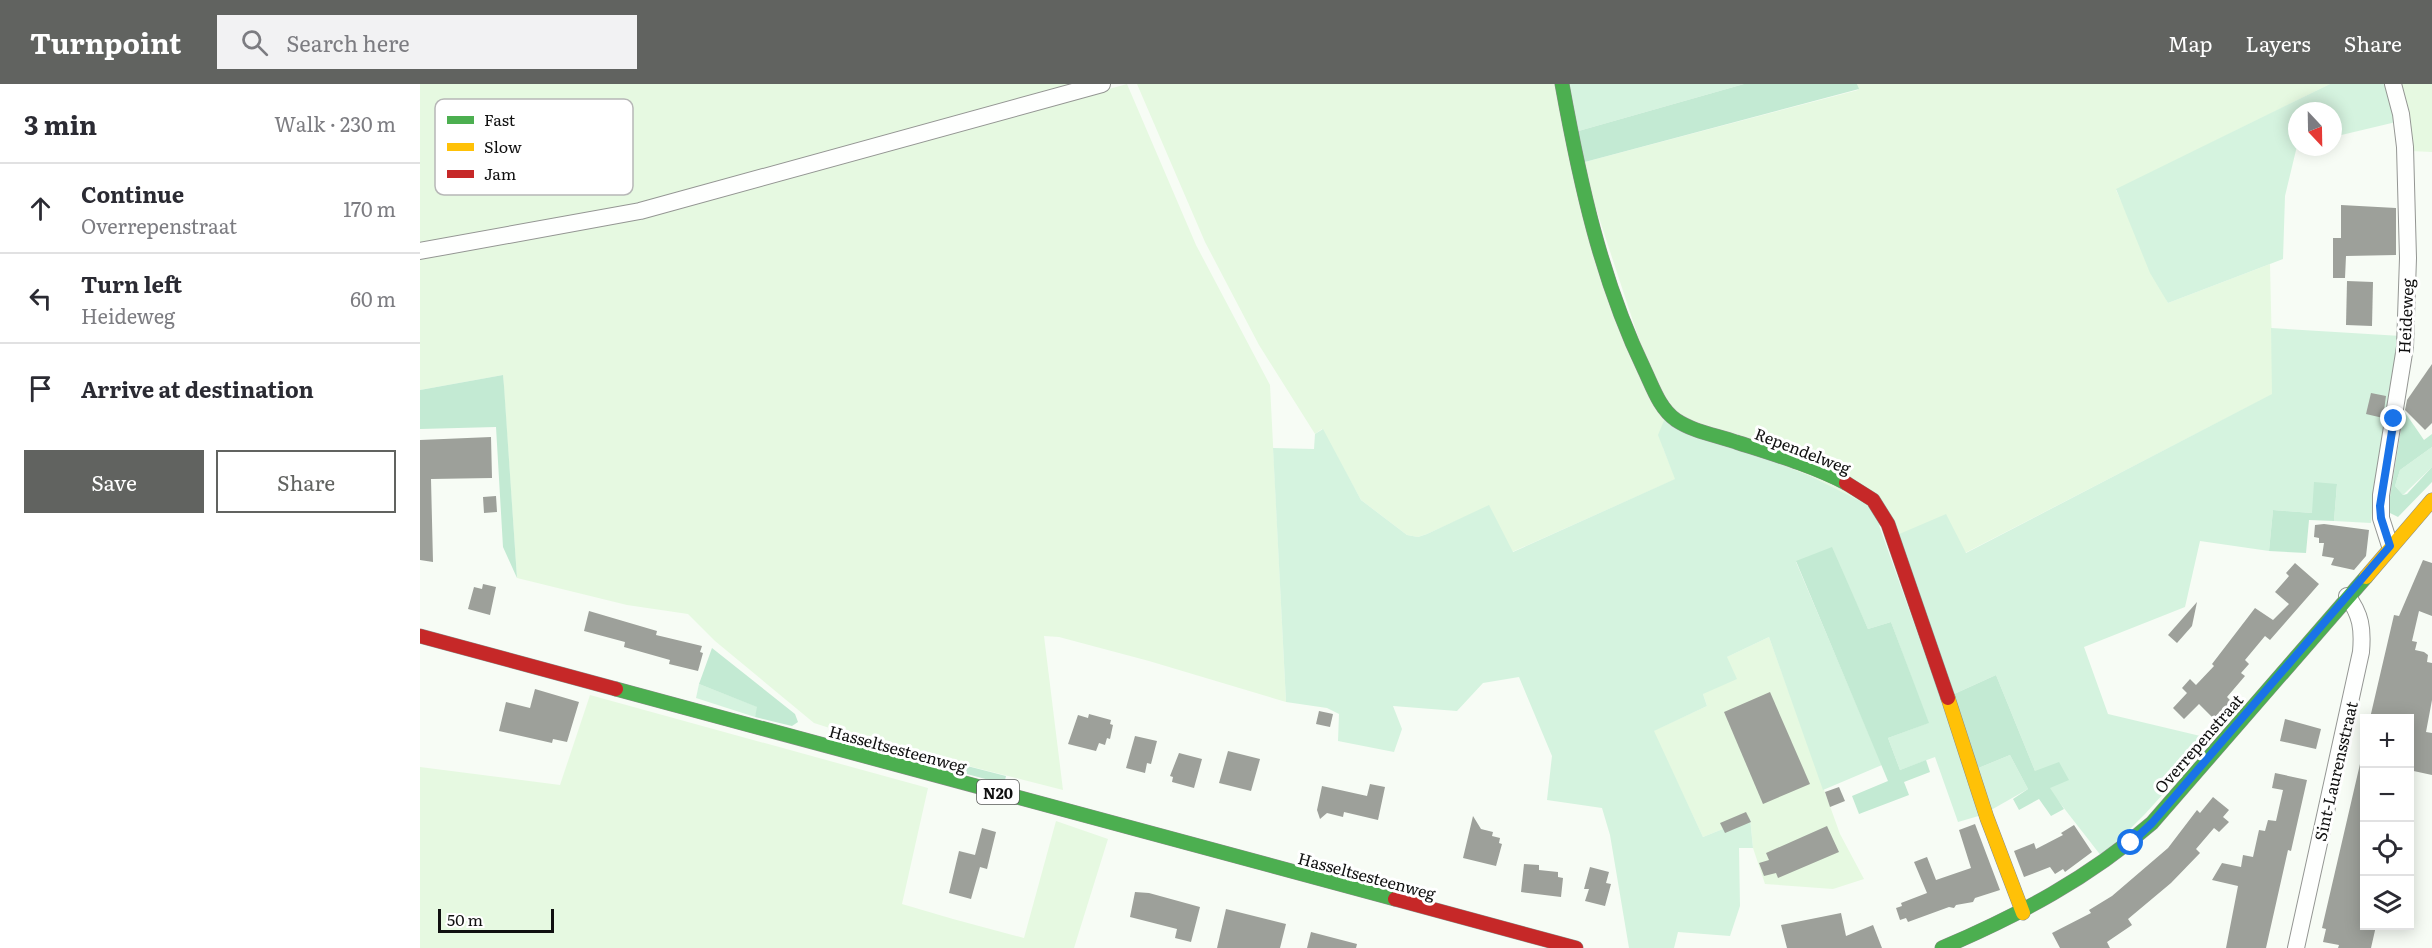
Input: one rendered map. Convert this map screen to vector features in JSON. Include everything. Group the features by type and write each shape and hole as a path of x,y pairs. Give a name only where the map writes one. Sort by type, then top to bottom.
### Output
{"street":[{"path":"420,251 640,211 1102,84"},
{"name":"Rependelweg","path":"1562,84 1578,177 1612,295 1638,358 1664,408 1675,420 1696,429 1786,459 1851,487 1871,499 1882,512 1895,539 1987,818 2023,914"},
{"name":"Heideweg","path":"2390,546 2381,518 2381,495 2405,348 2408,258 2405,147 2401,114 2393,84"},
{"name":"Overrepenstraat","path":"1942,948 2023,914 2091,874 2152,823 2432,500"},
{"name":"Sint-Laurensstraat","path":"2296,948 2361,652 2362,636 2359,615 2347,596"},
{"name":"Hasseltsesteenweg","path":"420,636 1576,948"}],"green space":[{"path":"420,84 1088,84 640,206 420,245"},
{"path":"1127,84 1196,245 1270,385 1286,702 1149,661 1059,637 1044,636 1063,790 870,741 814,723 715,641 688,614 627,605 517,578 503,375 420,390 420,258 722,195"},
{"path":"1137,84 1556,84 1575,184 1665,418 1663,448 1676,479 1512,552 1489,506 1427,534 1418,537 1407,535 1361,500 1322,429 1315,434 1259,345 1205,242"},
{"path":"1566,84 1744,84 1575,132"},
{"path":"1744,84 1857,84 1859,89 1581,163 1575,132"},
{"path":"1857,84 2330,84 2294,102 2288,102 2288,105 2116,190 2168,303 2270,264 2273,394 1965,553 1897,535 1676,412 1651,376 1581,163 1858,90"},
{"path":"2330,84 2386,84 2396,122 2342,135 2342,102 2293,102"},
{"path":"2402,84 2432,84 2432,152 2410,151"},
{"path":"2288,105 2288,156 2295,156 2285,196 2283,259 2168,303 2150,273 2116,189"},
{"path":"2271,328 2401,336 2388,424 2375,482 2371,523 2334,521 2337,485 2312,513 2273,510 2269,551 2200,541 2185,607 2084,647 2108,714 2213,739 2145,814 2102,857 2035,771 1996,675 1952,695 1897,535 1946,514 1966,553 2272,394"},
{"path":"503,375 517,578 503,547 496,427 420,429 420,390"},
{"path":"2404,411 2424,440 2432,434 2432,447 2400,470 2395,486 2403,495 2407,494 2432,467 2432,482 2398,517 2388,512 2388,509"},
{"path":"1665,418 1810,476 1864,503 1874,511 1982,815 1958,822 1935,757 1900,770 1888,738 1928,723 1891,622 1868,629 1831,548 1796,562 1882,765 1823,790 1769,637 1727,657 1737,679 1703,694 1707,706 1654,731 1703,837 1750,818 1753,848 1739,848 1740,906 1730,936 1678,932 1674,948 1629,948 1610,835 1602,808 1547,800 1552,756 1519,677 1483,683 1457,711 1393,706 1402,729 1394,752 1338,741 1339,714 1327,708 1286,702 1273,448 1314,449 1315,434 1323,429 1361,500 1407,535 1418,537 1427,534 1489,505 1513,552 1675,479 1658,435"},
{"path":"2432,447 2432,467 2403,495 2395,486 2400,470"},
{"path":"2314,482 2337,484 2334,521 2309,520 2306,553 2269,551 2273,510 2312,513"},
{"path":"1832,547 1868,629 1891,622 1929,723 1888,738 1900,770 1926,760 1930,772 1904,782 1909,795 1859,814 1852,796 1888,781 1796,561"},
{"path":"1769,637 1840,834 1864,879 1833,889 1765,884 1753,848 1750,818 1703,837 1653,731 1707,706 1703,694 1727,657"},
{"path":"712,648 795,714 798,722 792,726 755,717 757,707 699,684"},
{"path":"1996,675 2035,771 2059,762 2069,780 2050,788 2064,809 2051,816 2039,799 2019,810 2013,799 2028,789 2010,755 1976,769 1952,695"},
{"path":"699,684 758,707 755,717 696,698"},
{"path":"590,695 928,788 902,904 953,919 1024,938 1056,821 1108,839 1074,948 420,948 420,767 560,785"},
{"path":"870,741 1006,776 1004,784 870,748"},
{"path":"2010,755 2028,789 1991,810 1976,769"}],"building":[{"path":"2341,205 2396,208 2396,255 2346,256 2345,278 2333,278 2333,238 2341,238"},
{"path":"2347,281 2373,282 2372,326 2346,325"},
{"path":"2432,364 2432,423 2425,430 2405,410 2407,400"},
{"path":"2371,393 2386,396 2383,418 2366,414"},
{"path":"491,437 492,478 431,479 433,562 420,560 420,440"},
{"path":"496,496 497,512 484,513 483,497"},
{"path":"2324,524 2369,530 2366,556 2354,570 2331,565 2334,558 2322,556 2324,543 2319,543 2319,538 2314,537 2315,525"},
{"path":"2423,560 2432,563 2432,616 2419,611 2412,641 2417,642 2415,650 2428,655 2427,662 2432,663 2432,700 2426,732 2432,733 2432,775 2414,771 2414,714 2371,714 2394,615 2399,616"},
{"path":"2295,563 2319,584 2270,640 2265,636 2245,660 2249,664 2241,673 2245,676 2227,697 2232,702 2214,719 2199,704 2184,719 2173,708 2187,693 2182,688 2190,679 2196,685 2214,666 2212,664 2255,608 2273,620 2289,604 2275,592 2289,576 2286,573"},
{"path":"483,584 496,587 490,615 468,609 474,587 482,589"},
{"path":"2197,602 2192,626 2177,643 2168,635"},
{"path":"589,611 657,631 656,635 702,646 700,652 703,653 698,671 669,664 670,660 624,647 625,642 584,631"},
{"path":"535,689 579,702 567,742 553,739 552,743 499,731 506,702 530,708"},
{"path":"1770,692 1810,784 1763,804 1724,712"},
{"path":"1319,711 1333,714 1330,727 1316,724"},
{"path":"1089,714 1111,720 1110,724 1113,725 1110,739 1107,738 1105,745 1099,743 1096,751 1068,744 1078,715 1088,718"},
{"path":"2285,719 2321,729 2316,749 2280,741"},
{"path":"1135,736 1157,741 1151,764 1147,763 1145,773 1126,768"},
{"path":"1228,751 1260,759 1251,791 1219,783"},
{"path":"1179,753 1202,759 1194,788 1172,782 1173,777 1170,776"},
{"path":"2360,764 2360,930 2375,930 2371,948 2338,948 2339,945 2323,942 2326,929 2322,928"},
{"path":"2275,773 2307,780 2291,851 2288,850 2266,948 2226,948 2238,886 2212,880 2222,863 2241,867 2243,855 2253,857 2259,830 2265,831 2268,820 2276,821 2283,790 2272,788"},
{"path":"1370,784 1385,787 1378,820 1344,812 1343,817 1327,813 1320,819 1317,810 1322,786 1367,796"},
{"path":"1839,787 1845,801 1830,807 1825,792"},
{"path":"2213,797 2229,810 2223,817 2229,822 2219,832 2214,828 2196,849 2200,853 2171,883 2128,919 2132,925 2107,942 2110,948 2060,948 2052,933 2091,913 2089,910 2112,896 2168,848 2197,810 2200,813"},
{"path":"1746,812 1751,822 1725,833 1720,823"},
{"path":"1473,816 1481,829 1493,832 1492,836 1500,838 1499,843 1502,844 1496,866 1463,858"},
{"path":"1975,824 2000,890 1975,898 1973,902 1956,905 1954,908 1949,907 1908,922 1906,918 1900,920 1896,908 1902,906 1901,903 1927,893 1914,862 1927,857 1936,880 1971,868 1959,830"},
{"path":"2074,825 2092,852 2065,872 2063,869 2055,874 2050,867 2024,877 2014,851 2034,843 2036,849 2063,835 2061,833"},
{"path":"1827,826 1839,852 1778,878 1776,873 1764,876 1759,863 1769,860 1766,853"},
{"path":"982,828 996,832 987,869 980,867 971,899 949,893 959,851 975,855"},
{"path":"1524,864 1539,865 1539,870 1558,872 1558,877 1563,878 1561,897 1521,892"},
{"path":"1590,867 1609,872 1606,883 1611,884 1605,906 1585,901 1589,889 1584,889"},
{"path":"1135,892 1149,893 1200,907 1191,942 1175,938 1177,929 1130,917"},
{"path":"1226,909 1286,924 1280,948 1217,948"},
{"path":"1841,913 1846,936 1873,925 1882,948 1787,948 1781,925"},
{"path":"1311,932 1357,944 1356,948 1307,948"}],"traffic: fast":[{"path":"1562,84 1576,158 1604,266 1630,337 1661,404 1676,420 1690,428 1792,460 1846,483"},
{"path":"1942,948 2052,894 2103,861 2152,823 2366,577"},
{"path":"616,689 1395,899"}],"traffic: slow":[{"path":"2366,577 2432,500"},
{"path":"1948,698 1987,818 2023,913"}],"traffic: jam":[{"path":"1846,483 1873,500 1888,524 1948,698"},
{"path":"420,636 616,689"},
{"path":"1395,899 1576,948"}],"route":[{"path":"2131,843 2152,823 2390,546 2381,518 2380,506 2394,419"}]}
